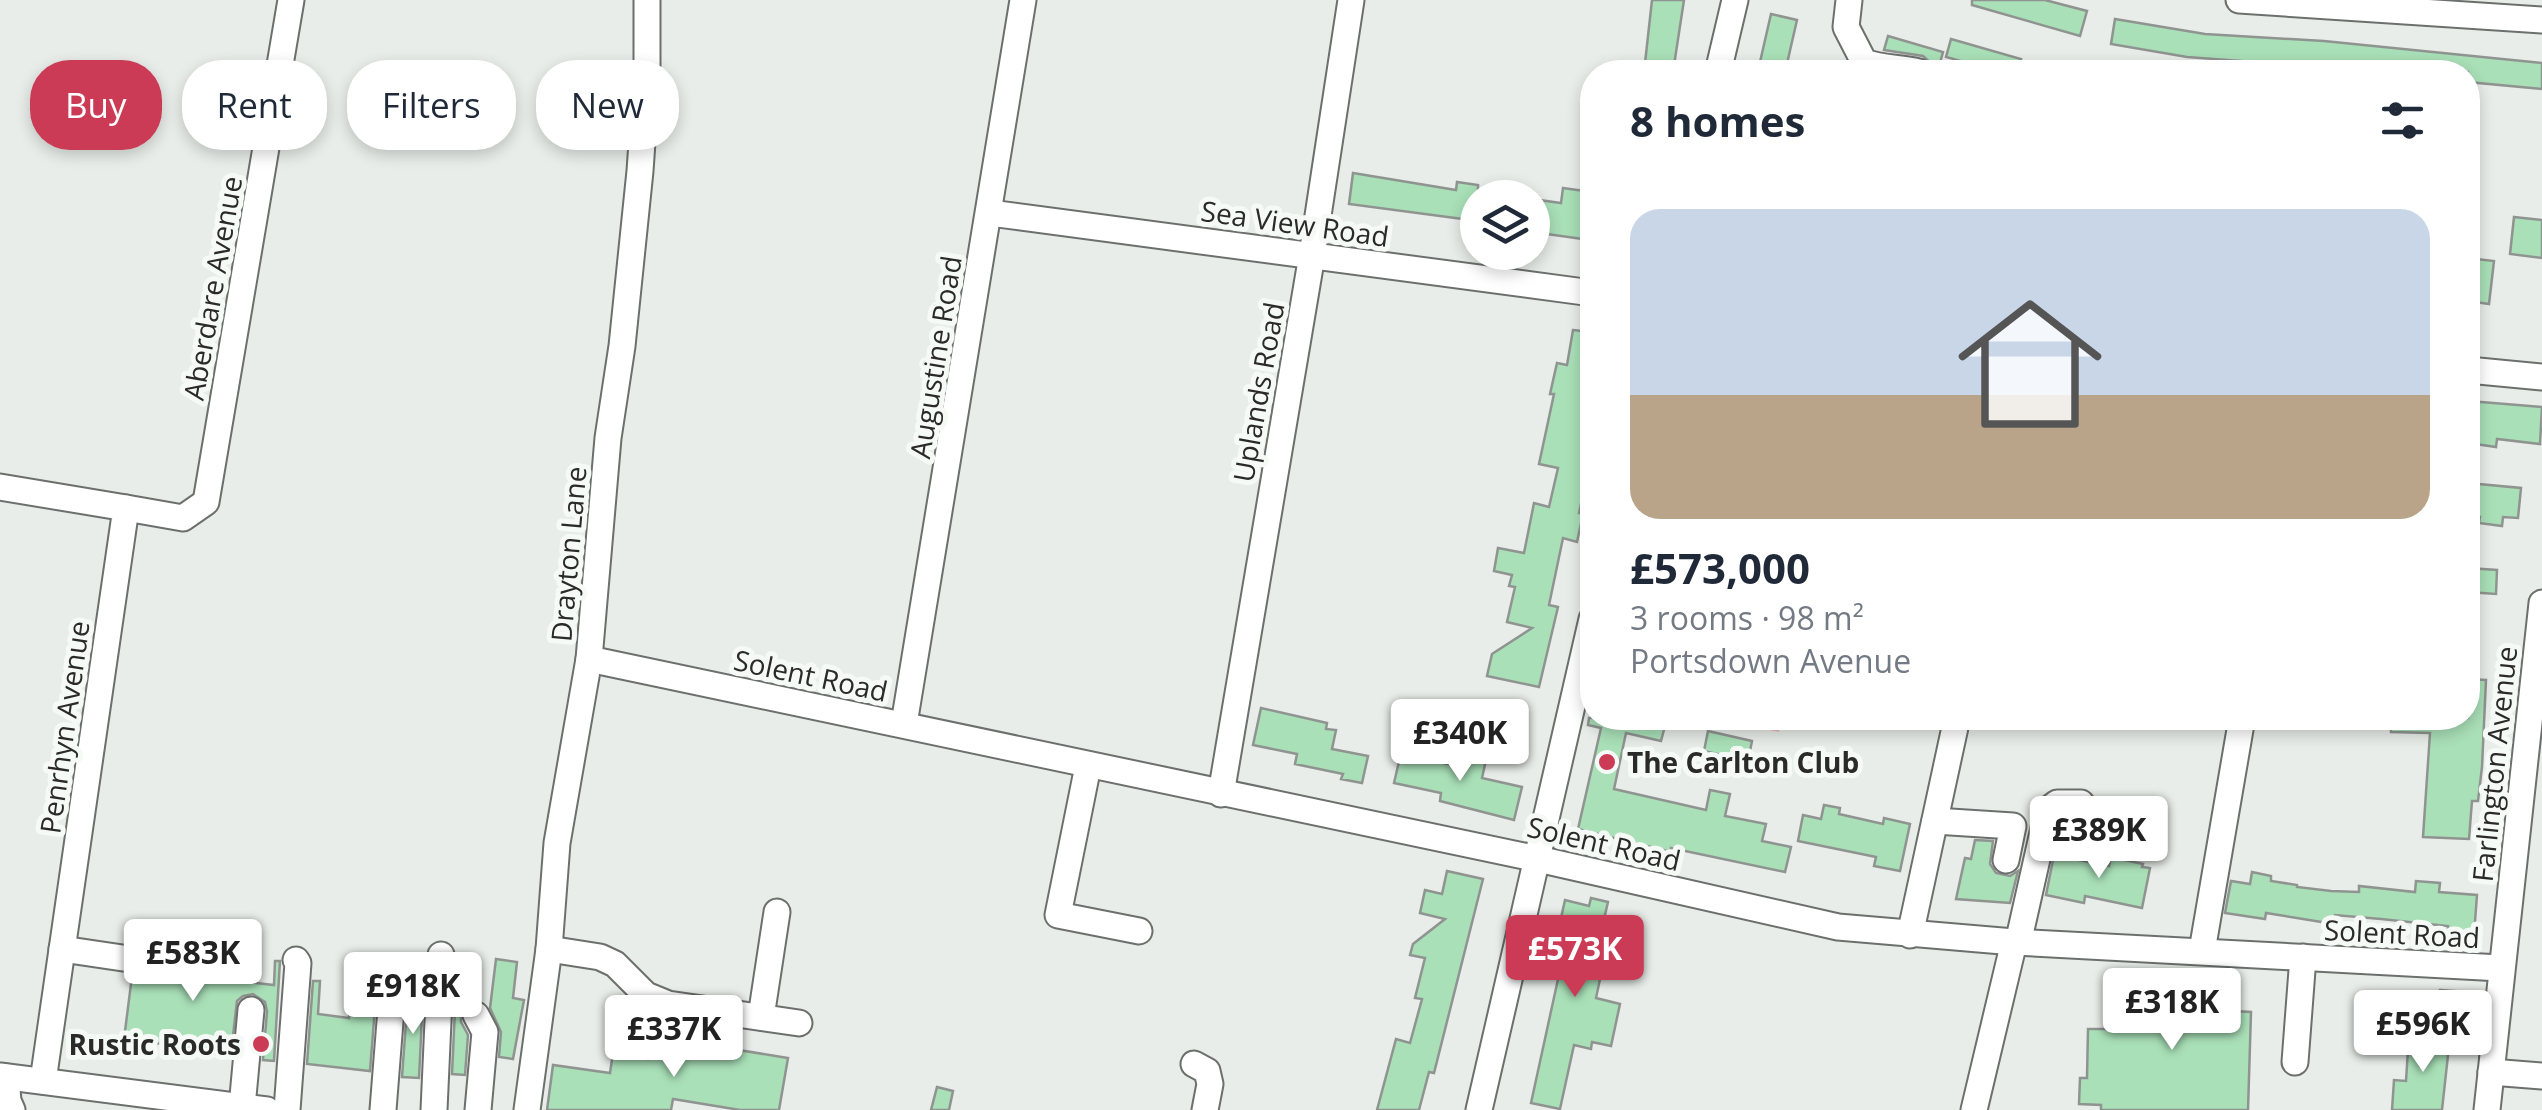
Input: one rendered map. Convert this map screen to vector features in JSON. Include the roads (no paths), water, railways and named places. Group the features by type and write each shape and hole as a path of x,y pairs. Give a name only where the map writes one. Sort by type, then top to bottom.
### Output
{"street":[{"name":"Aberdare Avenue","path":"126,508 183,518 206,502 291,0"},
{"name":"Drayton Lane","path":"528,1110 549,949 556,842 589,660 608,438 640,171 648,0"},
{"name":"Augustine Road","path":"904,724 1022,0"},
{"name":"Uplands Road","path":"1221,794 1351,0"},
{"path":"1721,60 1735,0"},
{"path":"1850,0 1846,27 1863,60"},
{"path":"2239,0 2542,20"},
{"name":"Sea View Road","path":"990,213 1580,291"},
{"path":"2480,371 2542,377"},
{"path":"0,487 126,508"},
{"name":"Penrhyn Avenue","path":"43,1081 126,508"},
{"name":"Farlington Avenue","path":"2487,1110 2542,604"},
{"name":"Solent Road","path":"589,660 1538,859 1838,927 2016,943 2501,968"},
{"path":"1479,1110 1580,672"},
{"path":"1910,934 1955,730"},
{"path":"2202,951 2240,730"},
{"path":"1088,766 1058,915 1139,931"},
{"path":"1974,1110 2048,810 2057,803 2081,802"},
{"path":"1935,821 2014,826 2006,860"},
{"path":"761,1017 777,912"},
{"path":"62,949 143,961"},
{"path":"549,949 590,954 615,964 646,995 668,1004 799,1023"},
{"path":"434,1110 442,955"},
{"path":"2295,1062 2304,958"},
{"path":"288,1110 296,960"},
{"path":"383,1110 394,971"},
{"path":"12,1110 3,1077 43,1081 120,1101 255,1108 251,1010"},
{"path":"476,1015 485,1032 478,1110"},
{"path":"1194,1064 1207,1071 1210,1084 1205,1110"},
{"path":"2491,1072 2542,1076"}],"place":[{"name":"The Carlton Club","path":"1607,762"},
{"name":"Rustic Roots","path":"261,1044"}]}
